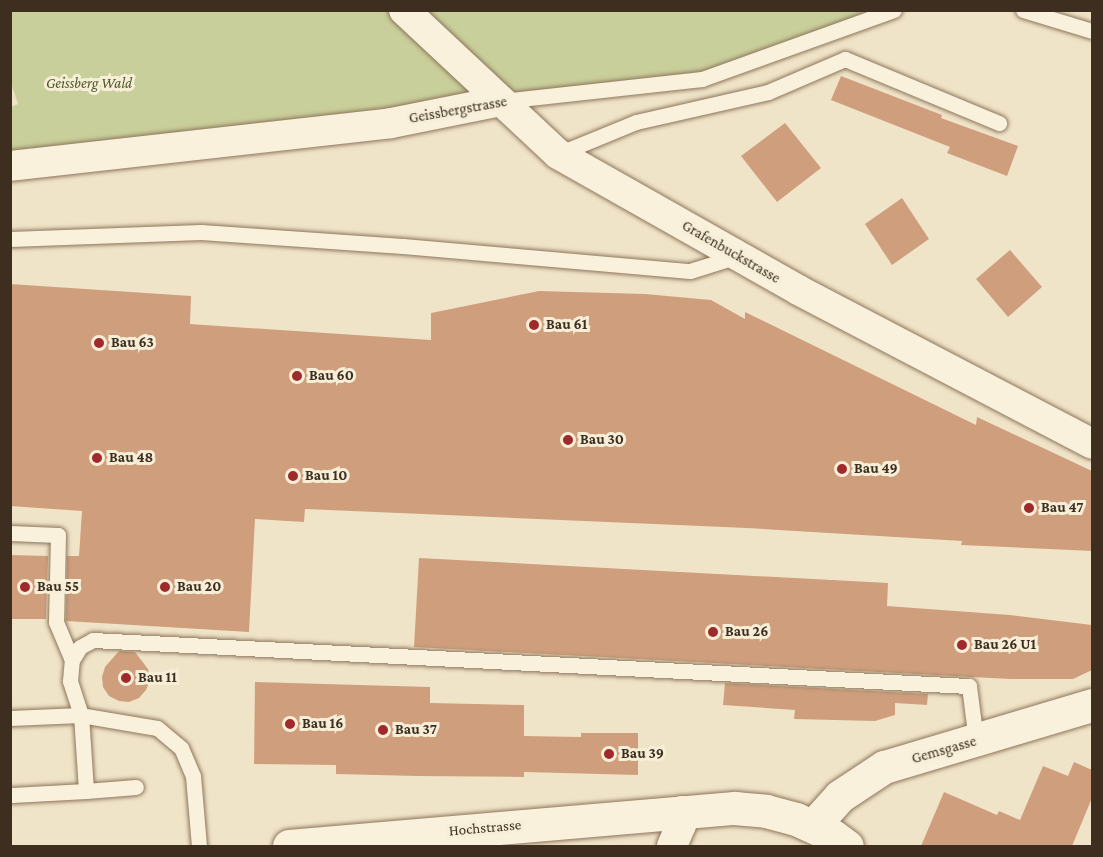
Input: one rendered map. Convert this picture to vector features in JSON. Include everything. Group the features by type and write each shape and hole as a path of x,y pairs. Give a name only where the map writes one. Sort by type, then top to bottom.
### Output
{"street":[{"name":"Grafenbuckstrasse","path":"404,10 558,154 798,290 1092,444"},
{"name":"Geissbergstrasse","path":"10,166 391,123 501,101"},
{"name":"Gemsgasse","path":"813,826 840,796 884,767 1092,705"},
{"name":"Hochstrasse","path":"289,846 734,808 757,809 813,826 847,846"},
{"path":"672,846 681,825 682,811"}],"lane":[{"name":"Geissbergstrasse","path":"501,101 702,79 894,10"},
{"path":"1023,10 1092,31"},
{"path":"558,154 636,122 768,92 845,59 999,123"},
{"path":"10,239 201,232 402,246 690,271 739,256"},
{"path":"10,533 58,535 56,622 72,660"},
{"path":"86,791 81,715 70,681 72,660 80,647 93,640 969,686 976,741"},
{"path":"10,718 81,715 157,728 181,748 193,776 199,846"},
{"path":"12,795 136,787"}],"green space":[{"name":"Geissberg Wald","path":"11,11 894,11 702,79 11,166 11,107 18,104 11,83"}],"building":[{"path":"841,76 942,115 941,118 1018,146 1007,176 947,153 950,147 831,100"},
{"path":"785,123 821,168 777,202 741,156"},
{"path":"902,198 929,239 892,265 865,224"},
{"path":"1010,250 1042,287 1008,317 976,279"},
{"path":"10,284 191,296 190,324 431,340 431,313 539,291 645,294 711,300 745,319 745,312 976,425 977,417 1092,471 1092,551 961,545 962,541 747,528 305,509 304,522 255,519 249,632 66,621 67,556 79,556 82,511 10,506"},
{"name":"Bau 55","path":"10,555 48,556 46,619 10,619"},
{"path":"419,558 888,583 887,606 1010,615 1092,625 1092,670 1073,679 1010,679 414,647"},
{"name":"Bau 11","path":"119,651 135,652 148,669 150,680 146,690 139,698 129,702 119,701 109,696 103,687 102,677 105,667"},
{"path":"255,682 430,687 430,703 524,705 524,736 581,737 581,733 638,733 638,775 524,772 524,777 336,774 336,765 254,764"},
{"path":"725,683 928,694 927,705 895,703 895,715 875,721 794,719 795,710 723,705"},
{"path":"1074,762 1092,770 1092,798 1072,846 921,846 944,792 997,815 999,811 1020,820 1043,766 1068,776"}],"place":[{"name":"Bau 61","path":"534,325"},
{"name":"Bau 63","path":"99,343"},
{"name":"Bau 60","path":"297,376"},
{"name":"Bau 30","path":"568,440"},
{"name":"Bau 48","path":"97,458"},
{"name":"Bau 49","path":"842,469"},
{"name":"Bau 10","path":"293,476"},
{"name":"Bau 47","path":"1029,508"},
{"name":"Bau 55","path":"25,587"},
{"name":"Bau 20","path":"165,587"},
{"name":"Bau 26","path":"713,632"},
{"name":"Bau 26 U1","path":"962,645"},
{"name":"Bau 11","path":"126,678"},
{"name":"Bau 16","path":"290,724"},
{"name":"Bau 37","path":"383,730"},
{"name":"Bau 39","path":"609,754"}]}
